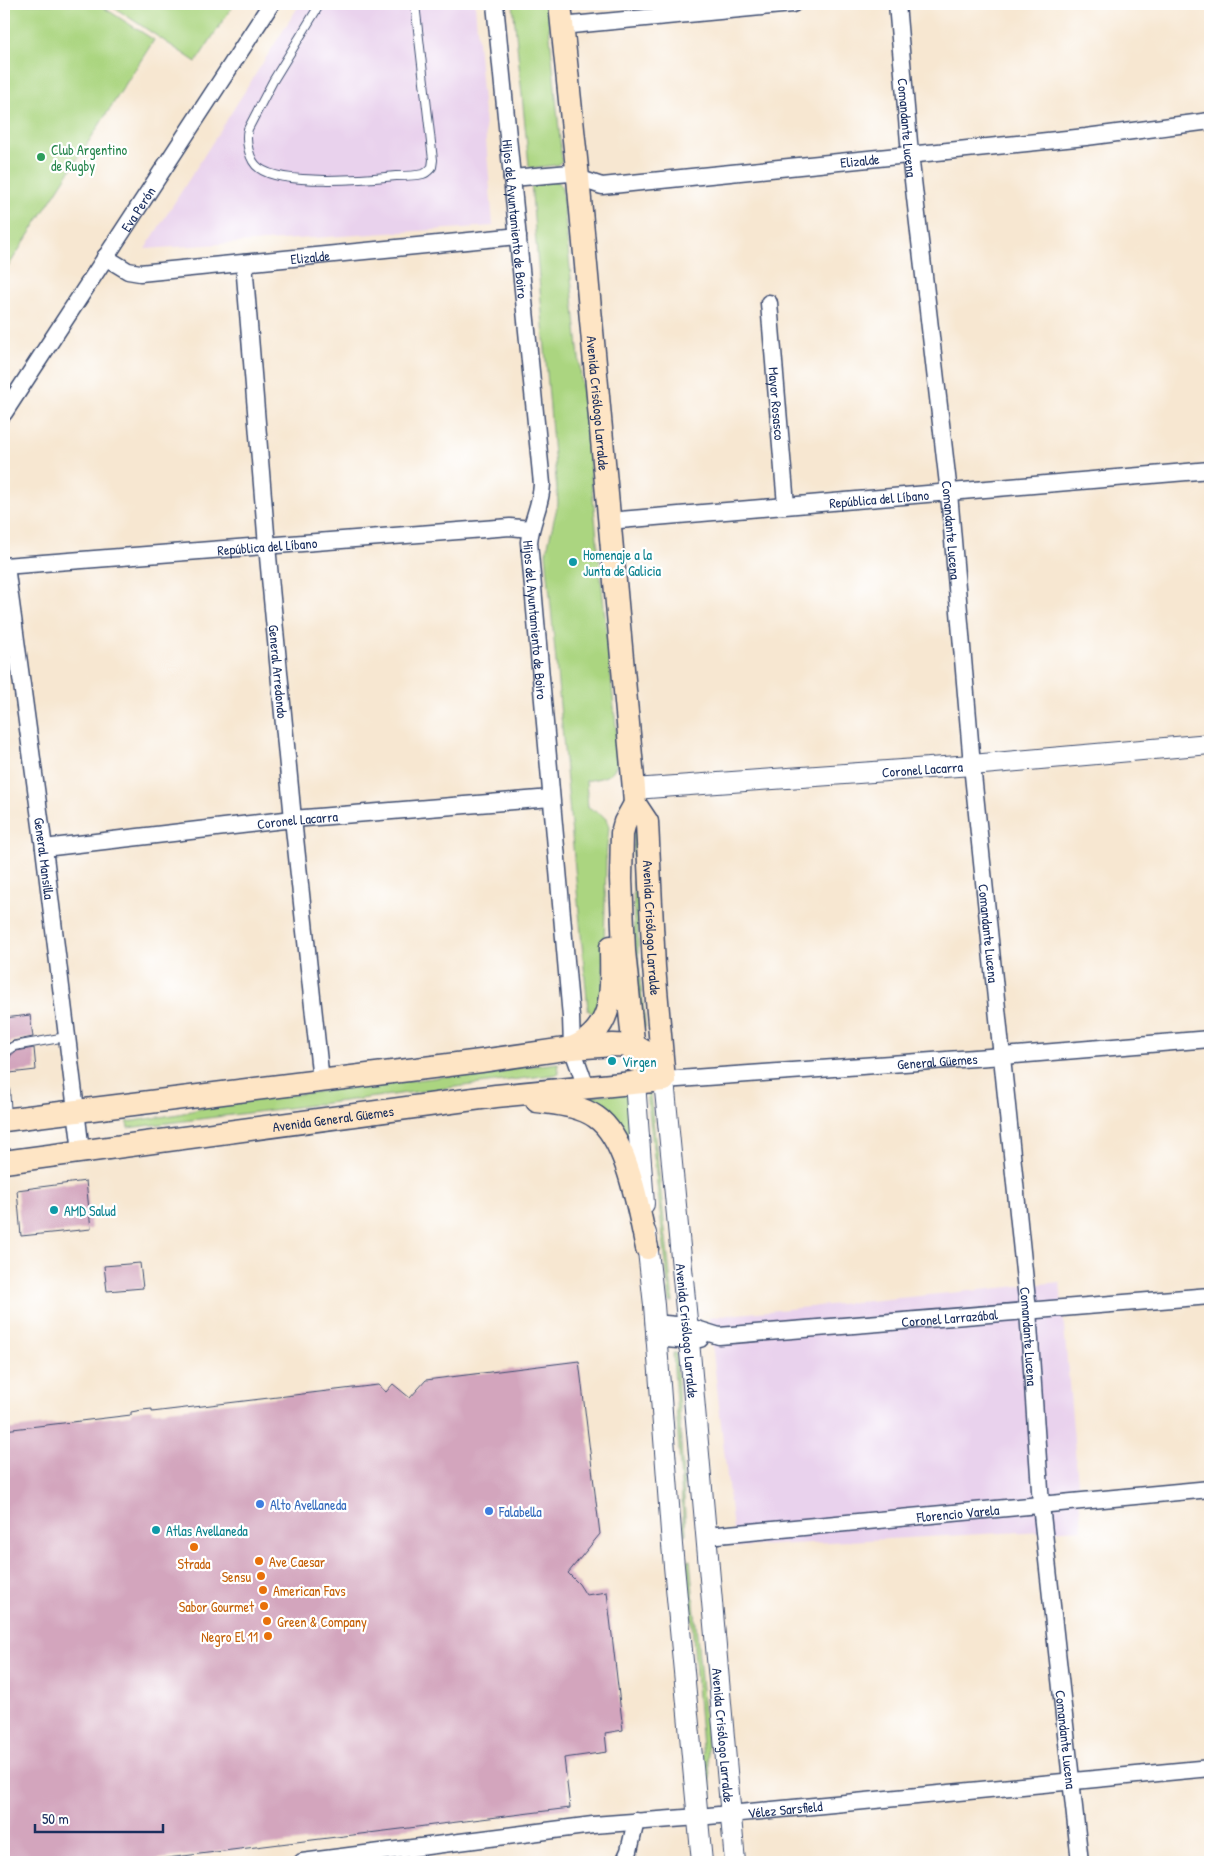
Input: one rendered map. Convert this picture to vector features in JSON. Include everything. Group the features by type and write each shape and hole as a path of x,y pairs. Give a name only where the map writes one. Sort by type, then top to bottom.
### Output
{"main road":[{"name":"Avenida Crisólogo Larralde","path":"561,15 578,178 634,797 647,822 654,967 664,1080"},
{"name":"Avenida Crisólogo Larralde","path":"634,797 622,833 621,879 624,951 635,1046 636,1082"},
{"path":"572,1048 584,1043 597,1029 602,1023 609,1004 611,916 621,879"},
{"path":"6,1120 572,1048 613,1045 635,1046 652,1057 664,1080"},
{"name":"Avenida General Güemes","path":"4,1162 496,1096 664,1080"},
{"path":"496,1096 568,1105 582,1109 608,1127 616,1141 627,1169 647,1248"}],"street":[{"name":"Eva Perón","path":"4,413 271,4"},
{"name":"Hijos del Ayuntamiento de Boiro","path":"495,4 542,484 539,507 530,529 529,542 571,1017 572,1048 586,1087"},
{"path":"561,15 793,4"},
{"name":"Comandante Lucena","path":"897,4 910,154 949,493 972,765 1028,1310 1041,1505 1080,1862"},
{"name":"Elizalde","path":"512,178 570,173 578,178 602,186 1086,137 1210,121"},
{"name":"Elizalde","path":"105,257 128,271 140,272 518,236"},
{"name":"General Arredondo","path":"244,263 267,546 293,820 321,1081"},
{"name":"Mayor Rosasco","path":"769,303 786,504"},
{"name":"República del Líbano","path":"608,521 786,504 949,493 1210,470"},
{"name":"República del Líbano","path":"5,566 510,527 530,529"},
{"name":"General Mansilla","path":"5,566 44,848 81,1151"},
{"name":"Coronel Lacarra","path":"634,797 1210,744"},
{"name":"Coronel Lacarra","path":"44,848 293,820 551,798"},
{"name":"General Güemes","path":"664,1080 1210,1039"},
{"name":"Avenida Crisólogo Larralde","path":"664,1080 735,1862"},
{"name":"Avenida Crisólogo Larralde","path":"636,1082 647,1248 654,1305 672,1545 702,1862"},
{"name":"Coronel Larrazábal","path":"655,1330 719,1336 1210,1296"},
{"name":"Florencio Varela","path":"706,1536 1210,1489"},
{"name":"Vélez Sarsfield","path":"302,1862 593,1825 731,1814 1210,1768"},
{"path":"624,1862 629,1851 636,1821"}],"lane":[{"path":"320,4 273,81 246,136 252,161 259,168 280,176 327,181 363,180 424,174 432,167 433,160 415,4"},
{"path":"4,1058 6,1051 14,1046 66,1037"},
{"path":"4,1072 6,1120"}],"shaded area":[{"path":"300,4 475,4 493,226 145,249"},
{"path":"1060,1282 1082,1529 735,1547 709,1317"}],"green space":[{"name":"Club Argentino de Rugby","path":"4,4 98,4 154,40 4,273"},
{"path":"109,4 234,4 196,62"},
{"path":"513,4 547,4 562,161 557,165 531,168 529,166"},
{"path":"558,181 562,188 619,757 611,773 586,781 588,808 601,814 606,819 609,827 606,857 603,998 596,1013 593,1014 588,1010 546,553 558,503 531,183"},
{"path":"633,822 638,823 638,960 645,1027 643,1029 634,960"},
{"path":"558,1063 559,1074 128,1128 127,1122 179,1114 223,1103"},
{"path":"630,1091 636,1187 628,1155 573,1099"},
{"path":"647,1093 650,1093 673,1302 670,1302"},
{"path":"673,1353 676,1353 686,1534 684,1535"},
{"path":"690,1560 712,1797 706,1797 687,1561"}],"building":[{"path":"30,1015 33,1037 13,1041 4,1046 4,1018"},
{"path":"34,1048 36,1070 10,1073 8,1068 4,1066 16,1051"},
{"name":"AMD Salud","path":"86,1181 91,1229 21,1236 17,1190"},
{"path":"140,1263 143,1288 107,1291 104,1266"},
{"path":"579,1361 600,1534 568,1573 579,1584 586,1595 607,1592 623,1730 605,1733 607,1752 564,1758 570,1808 135,1862 4,1862 4,1430 131,1415 131,1412 142,1410 152,1409 152,1412 378,1385 386,1392 393,1384 410,1398 426,1380"}],"place":[{"name":"Club Argentino de Rugby","path":"41,157"},
{"name":"Homenaje a la Junta de Galicia","path":"573,562"},
{"name":"Virgen","path":"612,1061"},
{"name":"AMD Salud","path":"54,1210"},
{"name":"Alto Avellaneda","path":"260,1504"},
{"name":"Falabella","path":"489,1511"},
{"name":"Atlas Avellaneda","path":"156,1530"},
{"name":"Strada","path":"194,1547"},
{"name":"Ave Caesar","path":"259,1561"},
{"name":"Sensu","path":"261,1576"},
{"name":"American Favs","path":"263,1590"},
{"name":"Sabor Gourmet","path":"264,1606"},
{"name":"Green & Company","path":"267,1621"},
{"name":"Negro El 11","path":"268,1636"}]}
